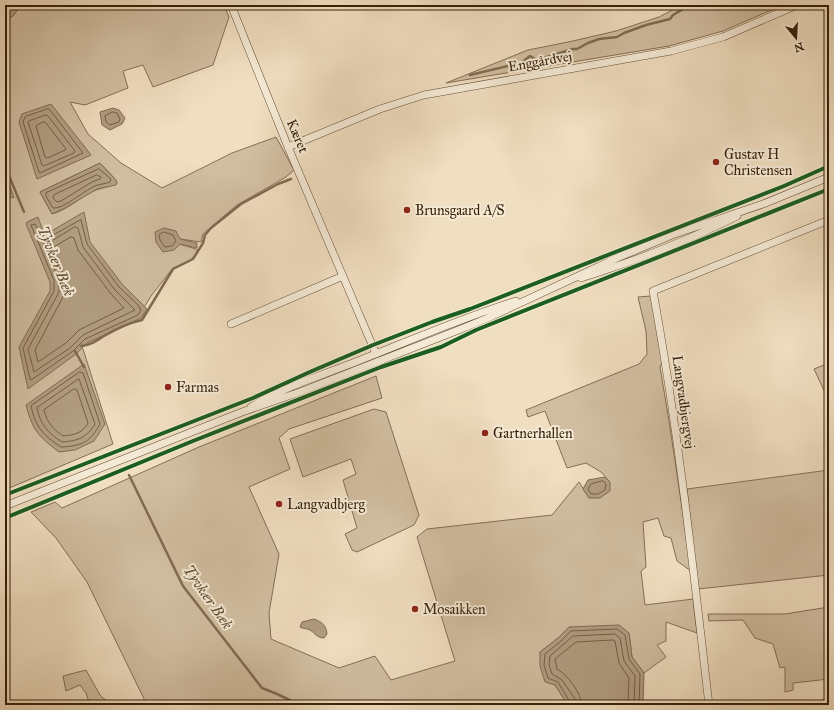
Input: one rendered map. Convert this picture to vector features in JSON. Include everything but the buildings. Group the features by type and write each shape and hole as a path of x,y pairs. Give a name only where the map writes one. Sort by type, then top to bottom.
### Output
{"street":[{"name":"Kæret","path":"231,5 288,147 376,354"},
{"name":"Enggårdvej","path":"288,147 380,109 424,95 671,51 723,37 797,5"},
{"path":"825,5 829,13"},
{"path":"242,412 279,392 494,307 536,294 672,235 763,204 829,177"},
{"name":"Langvadbjergvej","path":"709,705 696,591 668,378 652,291 829,220"},
{"path":"231,324 343,276"},
{"path":"5,506 242,412 274,402 461,329 488,318 536,294"}],"shaded area":[{"path":"21,5 224,5 229,17 213,65 153,87 143,65 123,71 128,88 85,105 70,102 88,134 121,163 162,188 232,153 276,137 294,170 286,177 237,205 203,234 201,242 180,239 174,250 179,244 199,250 191,260 173,268 151,296 140,314 78,344 83,349 113,444 7,489 5,485 5,19 13,16","holes":["100,163 117,183 96,190 64,209 52,214 40,192"]},
{"path":"682,5 783,5 723,31 669,46 446,83 528,50 616,31 659,17"},
{"path":"651,296 663,360 660,367 691,571 677,561 671,538 664,536 658,518 643,522 646,567 641,571 645,605 693,599 697,633 666,622 666,641 657,645 666,657 644,673 632,657 629,633 569,627 540,652 555,685 567,703 575,705 147,705 87,582 56,538 31,512 55,502 62,508 199,447 376,376 382,398 289,429 279,438 290,469 249,487 279,554 269,613 271,639 339,668 375,656 391,680 455,661 417,537 427,529 552,515 579,482 589,498 610,482 601,472 586,463 567,468 545,411 528,417 526,410 639,364 647,354 646,331 638,297"},
{"path":"829,363 829,401 814,369"},
{"path":"374,409 386,412 419,515 414,525 357,552 352,550 345,534 357,528 343,480 356,474 351,459 303,477 290,439"},
{"path":"829,470 829,575 698,589 687,489"},
{"path":"829,607 829,679 793,683 793,690 785,692 785,667 780,668 773,644 755,638 743,620 709,621 708,614 785,614"},
{"path":"86,670 100,695 111,705 90,705 86,693 80,685 66,691 63,676"},
{"path":"829,699 829,705 791,705"}],"water":[{"path":"5,5 21,5 13,16 5,19"},
{"path":"51,104 91,155 37,179 19,122 22,114"},
{"path":"113,108 119,110 125,118 122,124 110,130 102,125 100,112"},
{"path":"100,163 116,180 116,185 97,189 52,214 40,192"},
{"path":"5,172 14,198 5,195"},
{"path":"84,212 90,242 122,284 147,309 141,318 87,343 76,354 28,389 19,347 50,291 50,282 26,224 27,222 38,217 43,231 48,233"},
{"path":"164,228 176,231 180,239 197,243 197,248 180,244 174,250 163,252 156,242 155,232"},
{"path":"84,364 105,424 94,441 75,450 59,452 46,442 37,432 31,421 26,405"},
{"path":"605,477 610,482 610,491 600,498 589,498 583,489 588,480"},
{"path":"314,619 325,626 327,634 324,638 318,636 310,630 300,627 302,622"},
{"path":"619,625 629,633 632,657 644,673 643,705 567,704 555,685 545,682 540,666 540,652 569,627"}],"waterway":[{"path":"470,75 521,63 530,56 537,60 577,49 599,39 617,37 646,25 670,19 673,15 690,5"},
{"name":"Tyvkær Bæk","path":"5,166 24,212"},
{"path":"81,346 88,345 122,326 142,320 173,269 193,259 203,243 205,235 211,228 241,204 278,184 291,179"},
{"name":"Tyvkær Bæk","path":"75,351 84,367"},
{"name":"Tyvkær Bæk","path":"129,475 183,586 262,688 300,705"}],"cycle path":[{"path":"5,495 253,398 373,345 470,309 784,186 829,166"},
{"path":"5,518 193,441 381,367 441,347 476,330 829,189"}],"place":[{"name":"Gustav H Christensen","path":"716,162"},
{"name":"Brunsgaard A/S","path":"407,210"},
{"name":"Farmas","path":"168,387"},
{"name":"Gartnerhallen","path":"485,433"},
{"name":"Langvadbjerg","path":"279,504"},
{"name":"Mosaikken","path":"415,609"}]}
